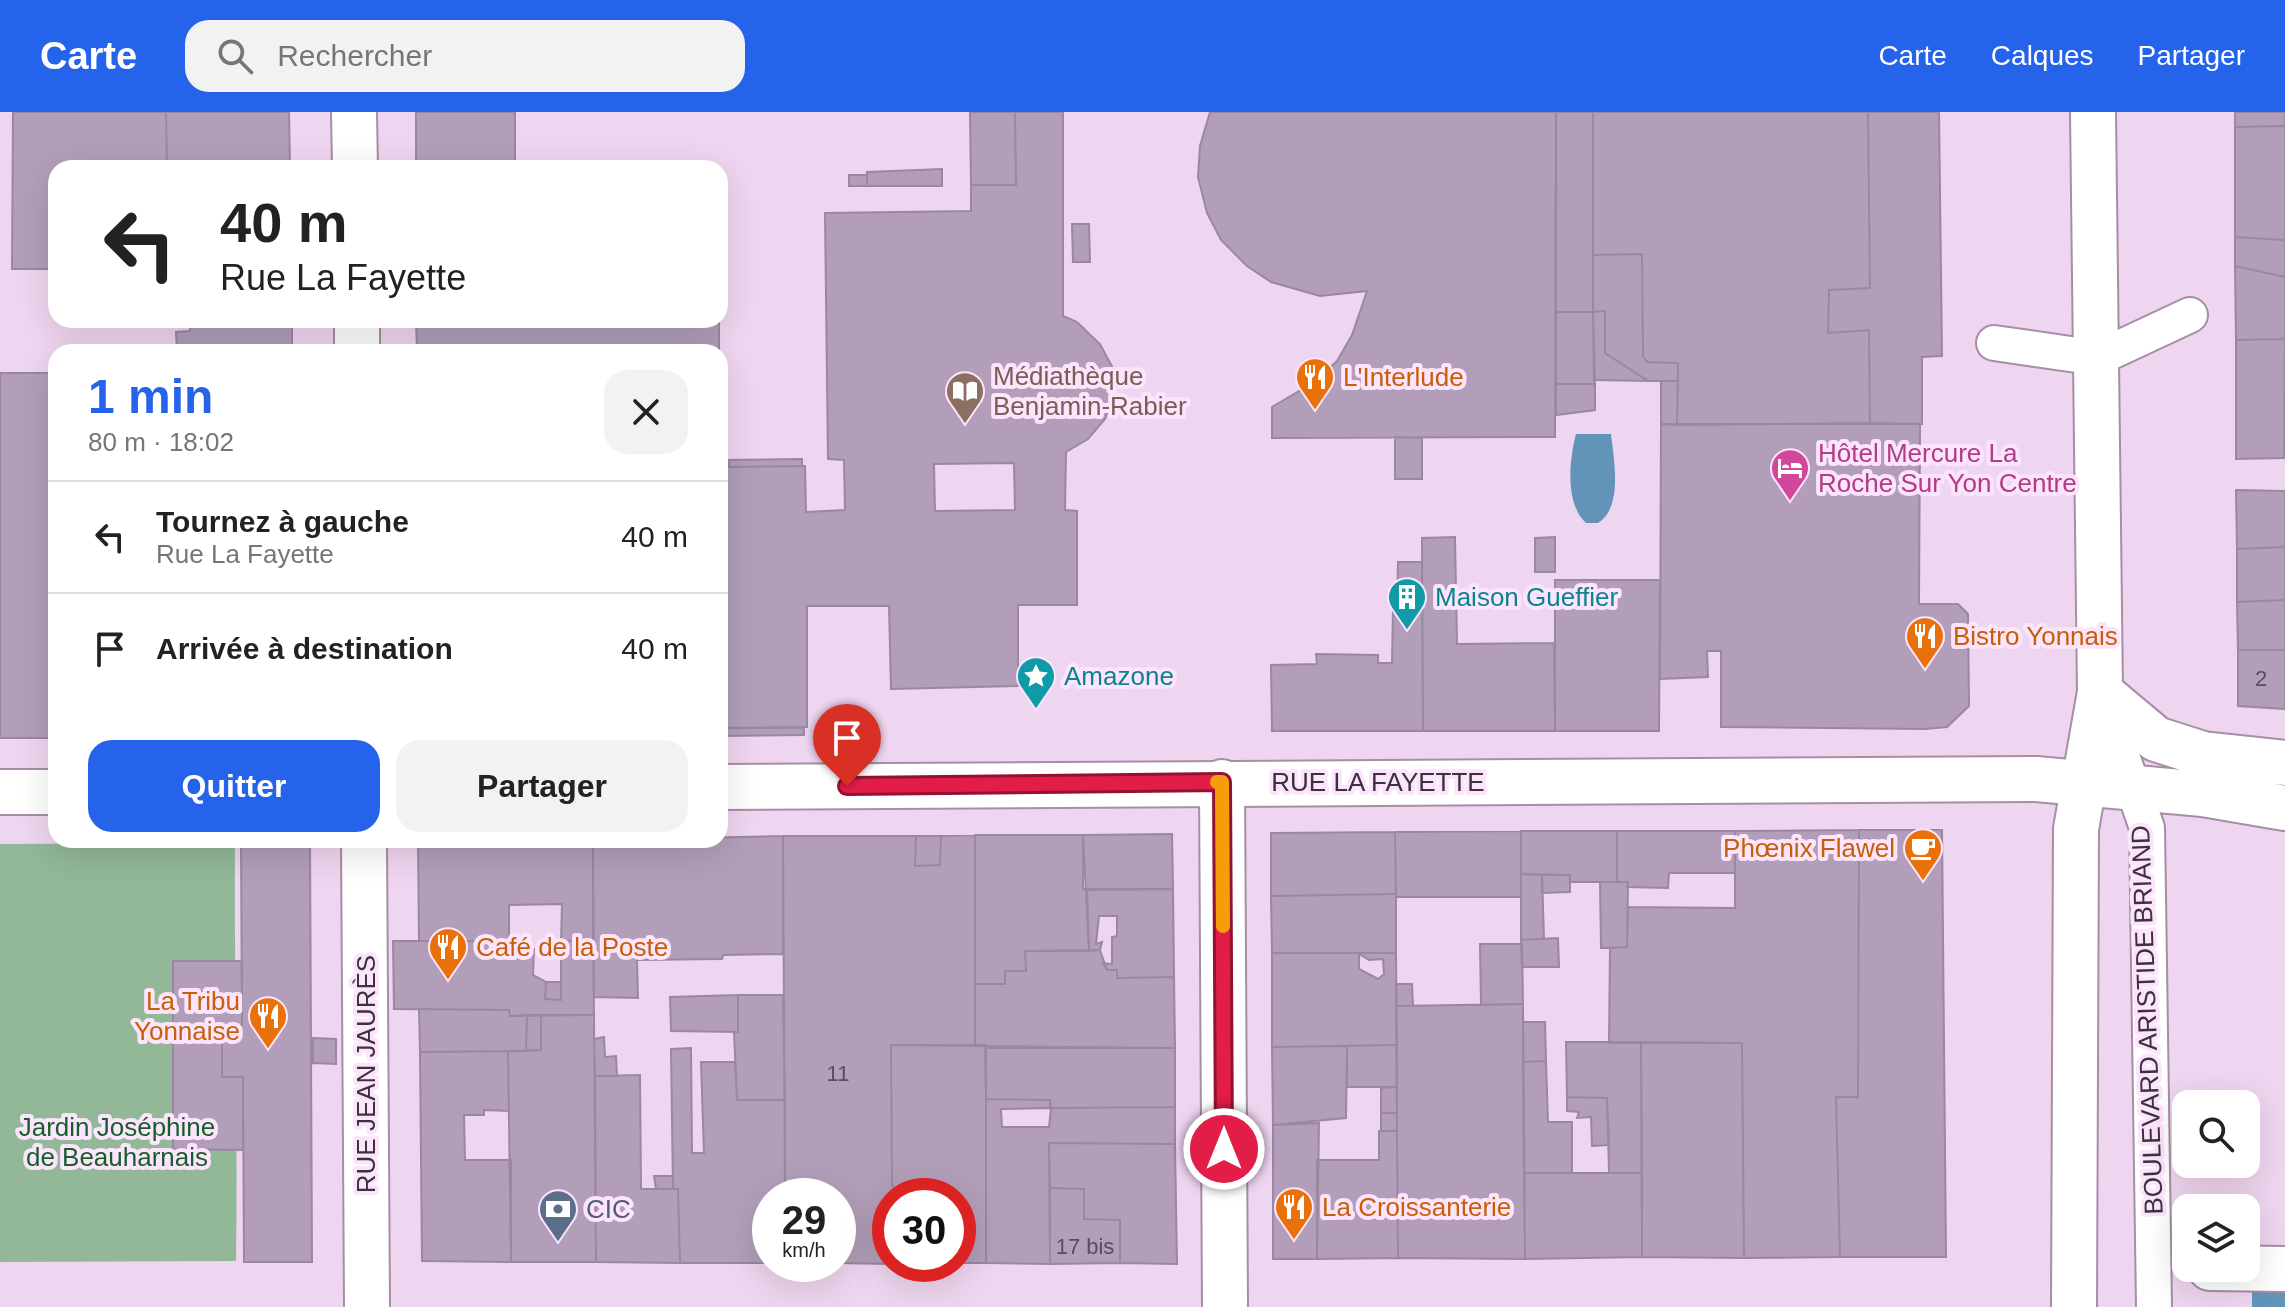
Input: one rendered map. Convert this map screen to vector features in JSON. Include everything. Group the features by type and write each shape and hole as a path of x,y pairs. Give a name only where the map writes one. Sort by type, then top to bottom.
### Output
{"street":[{"path":"354,112 355,160"},
{"name":"BOULEVARD ARISTIDE BRIAND","path":"2074,1307 2076,829 2100,692 2093,112"},
{"path":"2100,692 2156,739 2203,754 2285,763"},
{"name":"RUE LA FAYETTE","path":"728,787 2036,779 2203,794 2285,808"},
{"path":"1222,782 1225,1307"},
{"path":"0,792 48,792"},
{"name":"RUE JEAN JAURÈS","path":"364,848 367,1307"},
{"path":"2260,1269 2285,1269"}],"lane":[{"path":"1994,343 2098,358 2190,315"},
{"name":"BOULEVARD ARISTIDE BRIAND","path":"2100,692 2147,828 2154,1307"}],"green space":[{"name":"Jardin Joséphine de Beauharnais","path":"0,844 48,844 48,848 235,848 236,1261 0,1262"}],"water":[{"path":"1576,434 1611,434 1614,495 1606,516 1598,523 1586,523 1579,515 1572,493 1570,481"},
{"path":"2252,1289 2285,1289 2285,1307 2252,1307"}],"building":[{"path":"13,112 166,112 167,160 48,160 48,269 12,269"},
{"path":"166,112 289,112 290,160 167,160"},
{"path":"416,112 515,112 515,160 416,160"},
{"path":"970,112 1015,112 1016,185 971,185"},
{"name":"Médiathèque Benjamin-Rabier","path":"1015,112 1063,112 1063,316 1077,322 1100,344 1116,374 1115,392 1105,419 1088,439 1066,452 1065,510 1077,511 1077,605 1018,605 1018,686 891,689 889,606 807,606 807,727 728,728 728,467 805,466 806,512 845,510 844,460 828,459 825,213 971,211 971,185 1016,185","holes":["1014,463 1015,510 935,511 934,464"]},
{"path":"1210,112 1556,112 1555,437 1272,438 1272,407 1311,384 1337,361 1352,335 1367,291 1320,296 1271,282 1247,266 1221,240 1207,213 1198,177 1200,146"},
{"path":"1556,112 1593,112 1593,312 1556,312"},
{"path":"1593,112 1868,112 1870,288 1829,290 1828,333 1869,330 1870,423 1677,425 1678,363 1647,362 1643,356 1642,254 1593,255"},
{"path":"1868,112 1939,112 1942,356 1922,357 1922,424 1870,423 1869,330 1828,333 1829,290 1870,288"},
{"path":"2235,112 2285,112 2285,126 2235,127"},
{"path":"2285,126 2285,240 2235,237 2235,127"},
{"path":"942,169 942,186 867,186 867,172"},
{"path":"849,175 867,175 867,186 849,186"},
{"path":"1072,224 1089,224 1090,262 1073,262"},
{"path":"2235,237 2285,240 2285,277 2235,266"},
{"path":"1642,254 1643,356 1647,362 1678,363 1678,381 1648,381 1605,353 1605,311 1593,312 1593,255"},
{"path":"2235,266 2285,277 2285,339 2236,340"},
{"path":"1605,311 1605,353 1648,381 1594,380 1593,312"},
{"path":"1556,312 1593,312 1595,384 1556,384"},
{"path":"190,328 292,328 292,344 177,344 176,332 190,331"},
{"path":"416,328 719,328 719,344 417,344"},
{"path":"2285,339 2284,458 2236,459 2236,340"},
{"path":"0,373 48,373 48,738 0,738"},
{"path":"1661,381 1678,381 1677,425 1661,424"},
{"path":"1556,384 1595,384 1595,410 1556,415"},
{"name":"Hôtel Mercure La Roche Sur Yon Centre","path":"1661,424 1920,424 1919,604 1958,604 1968,614 1969,706 1947,727 1925,729 1721,727 1721,651 1707,651 1708,677 1660,679"},
{"path":"1395,437 1422,438 1422,479 1395,479"},
{"path":"802,459 802,466 729,467 729,460"},
{"path":"2236,490 2285,491 2285,547 2237,549"},
{"path":"1455,537 1457,644 1554,643 1555,731 1423,731 1422,538"},
{"path":"1555,537 1555,572 1535,572 1535,538"},
{"path":"2285,547 2285,600 2237,602 2237,549"},
{"name":"Maison Gueffier","path":"1398,562 1422,562 1423,731 1272,731 1271,665 1317,664 1316,654 1378,655 1378,663 1392,663"},
{"path":"1555,580 1660,580 1659,731 1555,731"},
{"path":"2285,600 2285,650 2238,650 2237,602"},
{"path":"2238,650 2285,650 2285,709 2238,706"},
{"path":"728,728 804,728 804,735 728,736"},
{"path":"1859,830 1858,1097 1836,1097 1840,1257 1744,1258 1742,1043 1609,1043 1610,948 1627,947 1628,907 1735,908 1735,831"},
{"path":"1859,830 1942,830 1946,1257 1840,1257 1836,1097 1858,1097"},
{"path":"1521,831 1617,831 1617,882 1570,882 1570,875 1521,874"},
{"path":"1521,831 1521,897 1396,897 1395,832"},
{"path":"1617,831 1735,831 1735,873 1669,873 1668,888 1627,887 1628,882 1617,882"},
{"path":"1395,832 1396,894 1271,896 1271,833"},
{"path":"1172,834 1173,889 1083,889 1083,835"},
{"path":"975,835 975,1046 891,1045 892,1178 872,1178 872,1264 856,1263 856,1178 785,1178 783,836 916,836 915,866 940,865 941,836"},
{"path":"975,835 1083,835 1089,951 1025,951 1026,971 1005,971 1005,984 975,984"},
{"path":"783,836 783,954 723,955 722,959 637,960 638,998 594,997 593,848 728,848 728,837"},
{"path":"916,836 941,836 940,865 915,866"},
{"name":"La Tribu Yonnaise","path":"241,848 310,848 312,1262 244,1262 243,1077 222,1077 222,1025 242,1025"},
{"path":"418,848 593,848 593,940 561,941 562,904 509,905 509,941 419,941"},
{"path":"1521,874 1542,875 1544,939 1521,940"},
{"path":"1542,875 1570,875 1570,892 1542,893"},
{"path":"1600,882 1628,882 1627,947 1601,948"},
{"path":"1173,889 1174,977 1117,978 1117,970 1107,970 1103,963 1112,964 1112,937 1117,936 1117,916 1099,916 1096,944 1102,942 1100,950 1089,951 1087,890"},
{"path":"1396,894 1396,953 1272,953 1271,896"},
{"path":"1558,938 1559,967 1522,967 1521,940"},
{"path":"593,940 594,1015 510,1016 509,1010 394,1009 393,941 509,941 509,949 534,949 533,975 546,982 545,999 561,1000 561,941"},
{"path":"1480,944 1522,944 1523,1004 1481,1005"},
{"path":"1100,950 1107,970 1117,970 1117,978 1174,977 1175,1048 975,1046 975,984 1005,984 1005,971 1026,971 1025,951"},
{"path":"1272,953 1396,953 1397,1045 1272,1047","holes":["1359,954 1369,960 1383,959 1384,974 1378,979 1359,969"]},
{"path":"173,961 242,961 242,1025 222,1025 222,1077 243,1077 243,1150 173,1149"},
{"path":"546,982 561,982 561,1000 545,999"},
{"path":"1396,984 1412,984 1413,1006 1396,1006"},
{"path":"738,995 738,1032 671,1031 670,997"},
{"path":"738,995 783,995 785,1100 737,1100 734,1032 738,1032"},
{"path":"1523,1004 1525,1259 1398,1258 1396,1006"},
{"path":"419,1009 509,1010 510,1016 527,1015 526,1051 420,1052"},
{"path":"527,1015 541,1015 541,1050 526,1051"},
{"path":"541,1015 594,1015 596,1262 511,1262 508,1051 541,1050"},
{"path":"1523,1022 1545,1022 1546,1061 1523,1062"},
{"path":"604,1037 605,1057 616,1056 617,1076 595,1076 594,1039"},
{"path":"313,1038 336,1039 336,1064 313,1063"},
{"path":"1566,1042 1641,1042 1642,1173 1609,1173 1607,1098 1567,1097"},
{"path":"1641,1042 1742,1043 1744,1258 1642,1257"},
{"path":"891,1045 986,1045 986,1263 976,1263 976,1178 892,1178"},
{"path":"1397,1045 1397,1087 1347,1087 1347,1046"},
{"path":"1347,1046 1346,1118 1273,1125 1272,1047"},
{"path":"691,1048 692,1153 704,1153 701,1062 735,1062 737,1100 785,1100 785,1178 752,1178 752,1263 680,1263 678,1189 673,1189 671,1049"},
{"path":"985,1048 1175,1048 1175,1107 1051,1108 1050,1100 986,1099"},
{"path":"508,1051 509,1111 484,1110 484,1115 464,1115 465,1160 511,1160 511,1262 422,1261 420,1052"},
{"path":"1546,1061 1548,1122 1572,1122 1572,1173 1524,1173 1523,1062"},
{"path":"640,1075 641,1189 678,1189 680,1263 596,1262 595,1076"},
{"path":"1397,1087 1397,1113 1381,1113 1381,1088"},
{"path":"1567,1097 1607,1098 1609,1145 1592,1146 1591,1117 1577,1118 1579,1112 1567,1111"},
{"path":"986,1099 1050,1100 1050,1108 1001,1109 1002,1127 1049,1127 1051,1108 1175,1107 1175,1144 1049,1143 1050,1264 986,1263"},
{"path":"1381,1113 1397,1113 1397,1131 1381,1131"},
{"path":"1319,1123 1317,1259 1273,1259 1273,1125"},
{"path":"1379,1131 1397,1131 1398,1258 1317,1259 1317,1160 1379,1160"},
{"path":"1049,1143 1175,1144 1177,1264 1120,1263 1120,1220 1084,1219 1084,1189 1050,1188"},
{"path":"1524,1173 1642,1173 1642,1257 1525,1259"},
{"path":"654,1176 673,1176 673,1189 656,1189"},
{"path":"1050,1188 1084,1189 1084,1219 1120,1220 1120,1263 1050,1264"}],"slow traffic":[{"path":"1217,782 1222,782 1223,926"}],"place":[{"name":"L'Interlude","path":"1315,411"},
{"name":"Médiathèque Benjamin-Rabier","path":"965,425"},
{"name":"Hôtel Mercure La Roche Sur Yon Centre","path":"1790,502"},
{"name":"Maison Gueffier","path":"1407,631"},
{"name":"Bistro Yonnais","path":"1925,670"},
{"name":"Amazone","path":"1036,710"},
{"name":"Phœnix Flawel","path":"1923,882"},
{"name":"Café de la Poste","path":"448,981"},
{"name":"La Tribu Yonnaise","path":"268,1050"},
{"name":"La Croissanterie","path":"1294,1241"},
{"name":"CIC","path":"558,1243"}],"route":[{"path":"847,786 1222,782 1224,1149"}]}
